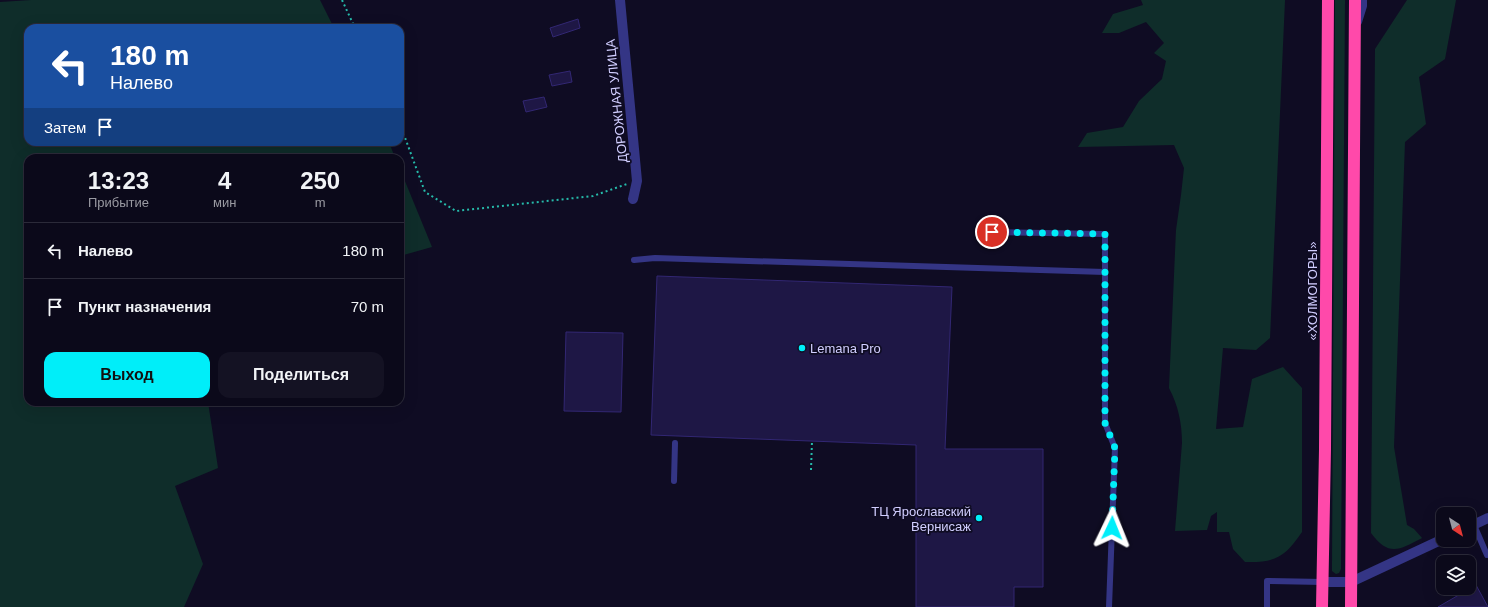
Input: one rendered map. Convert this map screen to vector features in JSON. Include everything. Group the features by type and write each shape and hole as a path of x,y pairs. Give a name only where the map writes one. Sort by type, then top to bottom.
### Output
{"highway":[{"name":"«ХОЛМОГОРЫ»","path":"1322,607 1325,449 1328,0"},
{"path":"1351,607 1355,0"}],"street":[{"name":"ДОРОЖНАЯ УЛИЦА","path":"620,0 637,181 633,199"},
{"path":"1476,524 1488,518"},
{"path":"1323,582 1351,582 1436,542"}],"lane":[{"path":"1354,35 1364,6 1364,0"},
{"path":"992,232 1105,234 1105,423 1115,448 1109,607"},
{"path":"634,260 655,258 1105,272"},
{"path":"674,481 675,443"},
{"path":"1476,535 1488,555"},
{"path":"1267,607 1267,581 1323,582"}],"path":[{"path":"342,0 353,24"},
{"path":"404,135 425,192 456,211 593,196 637,181"},
{"path":"811,470 812,441"}],"green space":[{"path":"31,0 320,0 332,24 24,24 24,146 390,146 394,154 24,154 24,406 209,406 218,468 175,486 203,564 184,607 0,607 0,2"},
{"path":"1141,0 1285,0 1270,338 1256,350 1223,348 1216,429 1243,427 1252,379 1283,367 1302,388 1302,532 1296,541 1284,553 1272,560 1245,562 1233,549 1229,532 1217,532 1217,512 1211,516 1207,530 1175,531 1182,436 1177,408 1169,388 1176,230 1184,168 1174,145 1078,147 1087,133 1123,127 1139,101 1162,79 1166,61 1154,53 1164,43 1146,22 1119,33 1102,33 1113,14 1143,5"},
{"path":"1335,0 1345,0 1341,569 1339,573 1336,574 1332,571"},
{"path":"1407,0 1456,0 1445,59 1419,77 1426,124 1405,142 1394,447 1407,525 1414,529 1422,538 1407,546 1395,549 1383,546 1371,533 1375,49"},
{"path":"404,179 432,247 404,255"}],"building":[{"path":"578,19 580,28 553,37 550,28"},
{"path":"570,71 572,82 552,86 549,75"},
{"path":"544,97 547,107 526,112 523,101"},
{"name":"Lemana Pro","path":"657,276 952,287 945,449 1043,449 1043,587 1014,587 1014,607 916,607 916,445 651,435"},
{"path":"566,332 623,333 621,412 564,411"},
{"path":"1476,585 1488,607 1438,607 1459,595 1476,595"}],"place":[{"name":"Lemana Pro","path":"802,348"},
{"name":"ТЦ Ярославский Вернисаж","path":"979,518"}],"route":[{"path":"992,232 1105,234 1105,423 1115,448 1112,528"}]}
